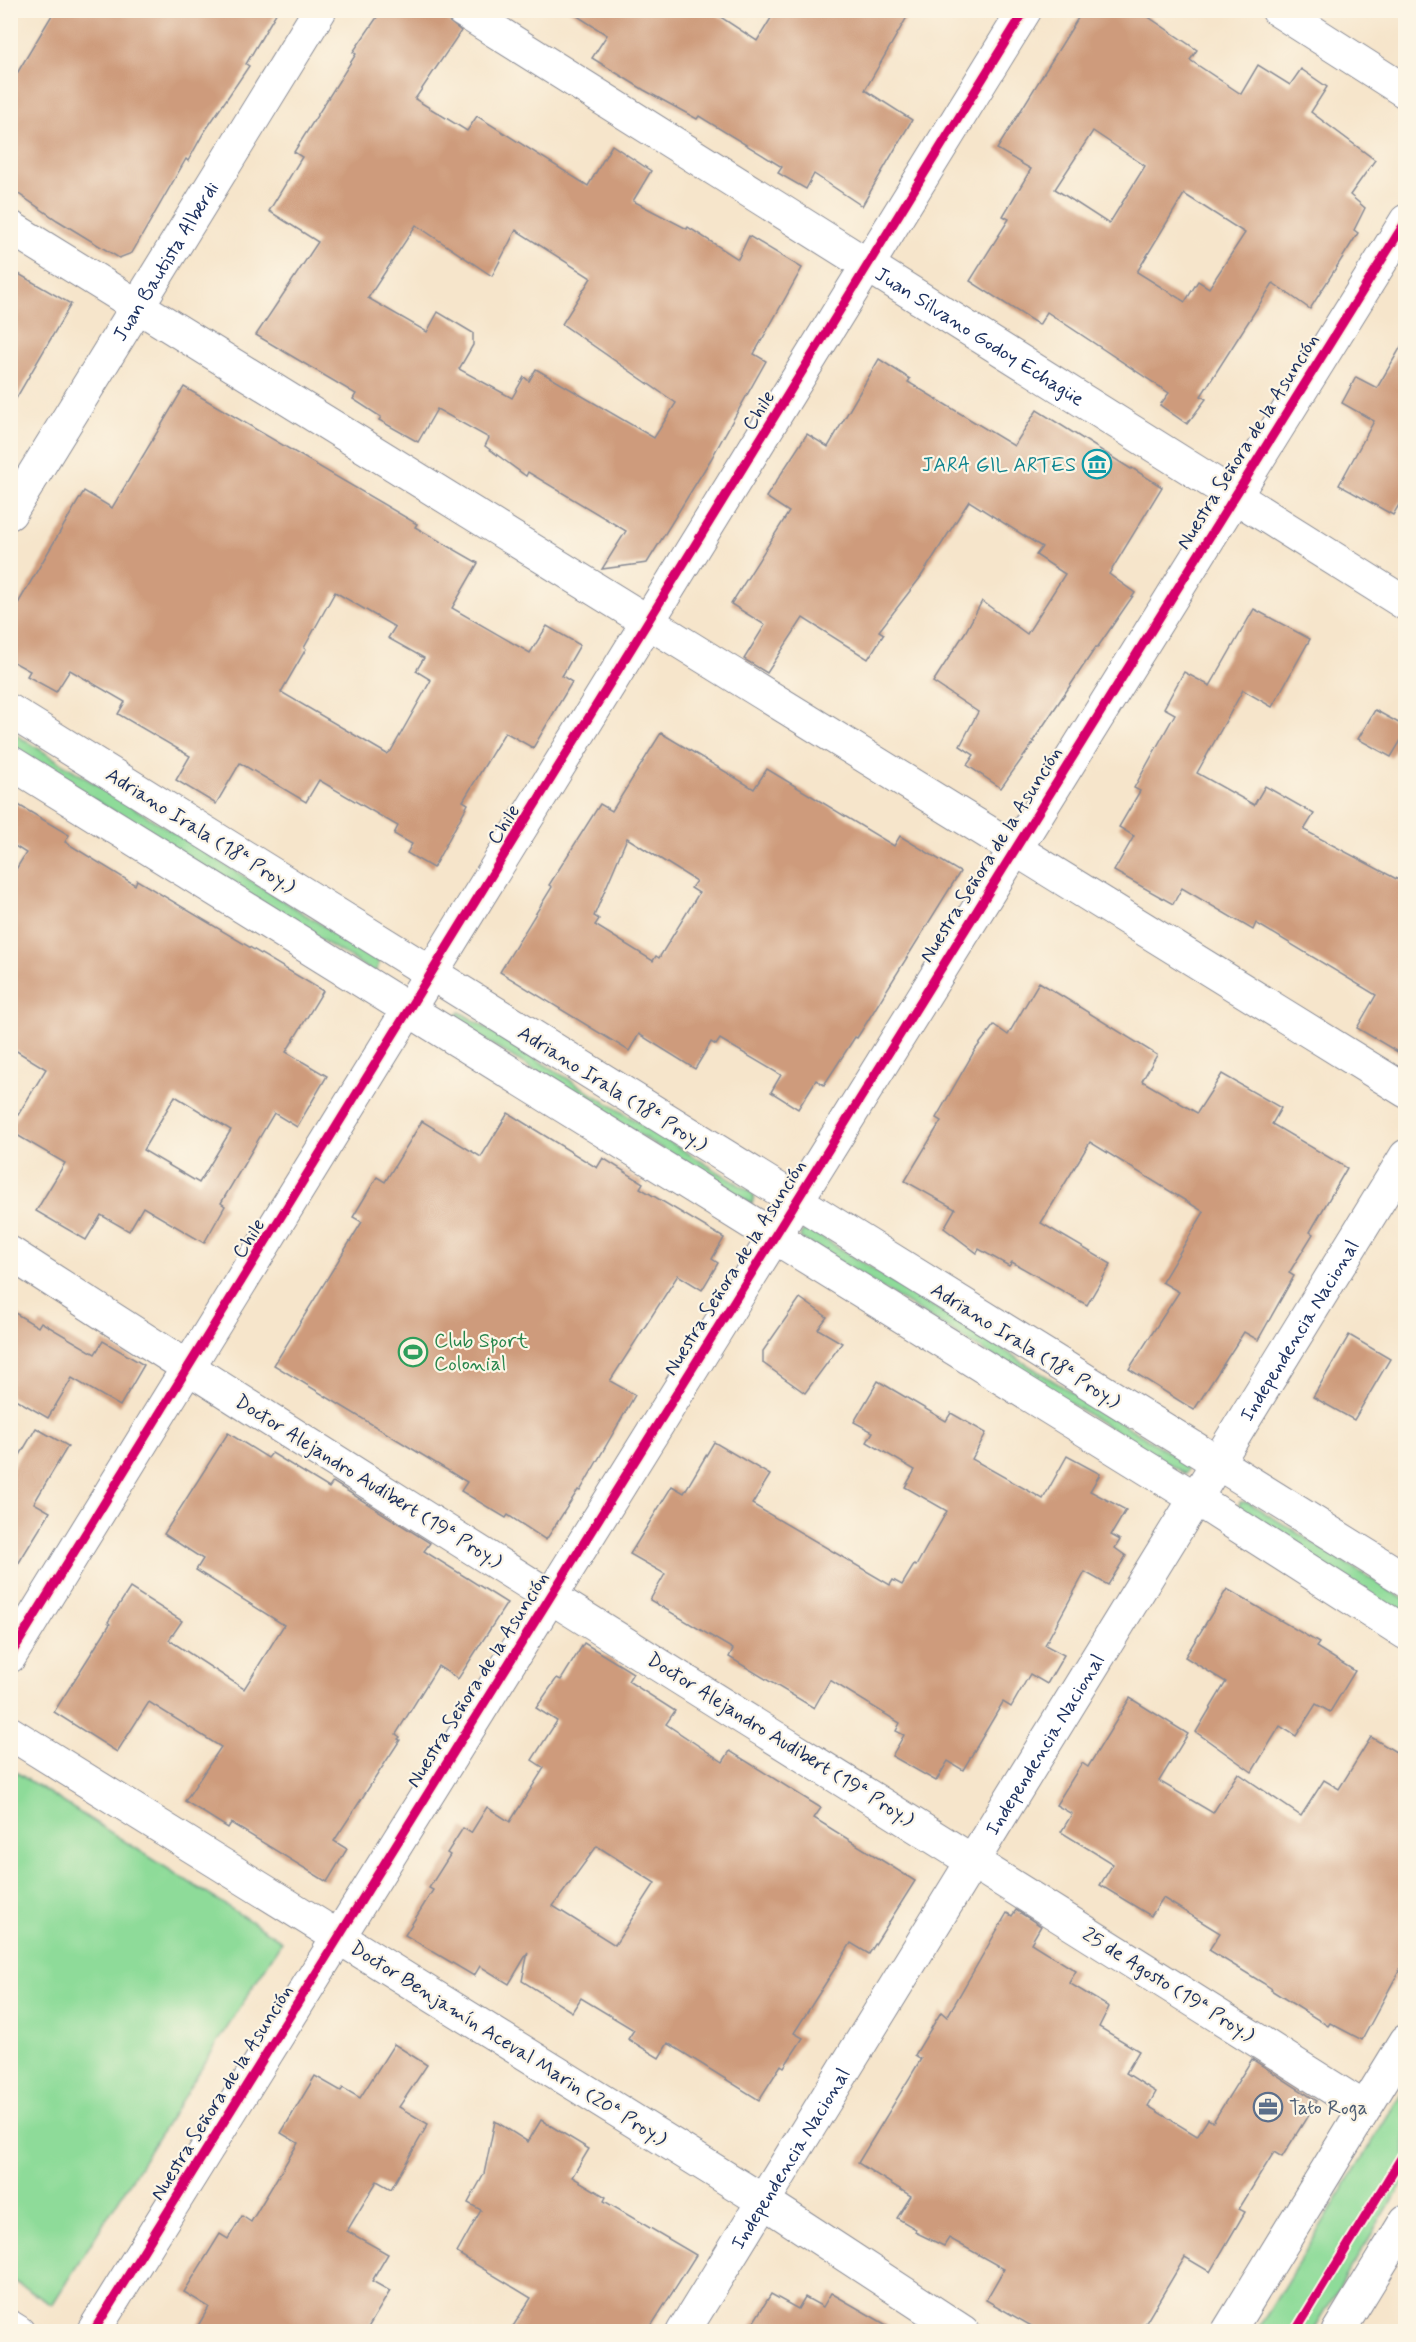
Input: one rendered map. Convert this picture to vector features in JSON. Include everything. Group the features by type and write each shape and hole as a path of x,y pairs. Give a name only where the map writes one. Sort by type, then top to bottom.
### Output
{"street":[{"name":"Juan Bautista Alberdi","path":"10,513 320,10"},
{"name":"Juan Silvano Godoy Echagüe","path":"462,10 1406,604"},
{"name":"Chile","path":"10,1656 1025,10"},
{"path":"1278,10 1406,92"},
{"name":"Nuestra Señora de la Asunción","path":"93,2331 1406,220"},
{"path":"10,227 1406,1091"},
{"name":"Adriano Irala (18ª Proy.)","path":"10,711 1406,1581"},
{"name":"Adriano Irala (18ª Proy.)","path":"10,762 1196,1498 1406,1633"},
{"name":"Independencia Nacional","path":"683,2331 1406,1156"},
{"name":"Doctor Alejandro Audibert (19ª Proy.)","path":"10,1253 189,1368 973,1860"},
{"name":"Doctor Benjamín Aceval Marin (20ª Proy.)","path":"10,1733 763,2201 963,2331"},
{"name":"25 de Agosto (19ª Proy.)","path":"973,1860 1364,2108"},
{"path":"1228,2331 1406,2041"},
{"path":"1338,2331 1406,2221"},
{"path":"10,2327 18,2331"}],"green space":[{"path":"10,731 377,959 379,963 377,970 373,972 11,748"},
{"path":"460,1012 751,1192 754,1196 752,1204 454,1021 454,1017"},
{"path":"807,1228 1186,1463 1187,1471 1185,1474 800,1238 801,1233"},
{"path":"1240,1502 1248,1502 1405,1600 1405,1619 1238,1511"},
{"path":"11,1769 282,1941 52,2305 11,2279"},
{"path":"1405,2087 1405,2179 1313,2331 1257,2331"}],"building":[{"path":"55,10 278,10 246,64 249,66 203,134 188,161 186,159 132,253 119,258 10,188 10,85"},
{"path":"382,10 443,10 446,19 461,31 415,99 467,131 477,116 588,186 612,145 651,171 633,201 687,229 688,227 738,259 749,236 802,268 754,354 766,361 711,459 647,563 602,569 626,531 528,472 526,476 485,446 489,438 437,409 418,442 379,420 381,417 353,399 356,394 256,335 318,242 269,211 302,157 294,152 356,54 353,52","holes":["416,225 492,276 516,230 591,278 562,324 676,403 654,438 536,369 529,381 524,377 512,398 459,369 473,345 473,333 438,312 427,332 368,298"]},
{"path":"568,10 710,10 757,41 776,10 911,10 865,90 912,120 862,206 814,174 806,189 778,173 782,167 699,116 697,119 592,58 607,35"},
{"path":"1083,10 1138,10 1197,50 1190,60 1241,94 1258,65 1290,85 1301,69 1327,87 1311,112 1375,160 1350,195 1365,208 1354,230 1358,233 1310,309 1273,283 1201,396 1206,399 1187,424 1160,405 1169,393 1047,312 1039,325 970,281 1009,219 1003,216 1031,169 997,149","holes":["1093,131 1145,166 1109,224 1055,189","1184,194 1245,233 1209,288 1198,281 1185,302 1137,272"]},
{"path":"10,269 71,304 10,409"},
{"path":"1406,338 1406,493 1393,515 1339,485 1374,421 1342,403 1356,377 1377,388"},
{"path":"879,359 910,379 908,382 1014,446 1037,410 1162,487 1109,574 1135,593 1001,788 967,765 974,755 960,746 978,712 933,682 966,631 982,601 1027,634 1065,574 1036,555 1042,547 969,501 920,578 879,631 884,634 868,659 803,618 767,673 744,659 765,625 731,604 789,512 766,497 807,434 828,447"},
{"path":"184,387 417,524 415,527 478,563 452,608 530,653 547,626 580,645 562,676 572,682 533,748 505,732 463,801 468,804 433,868 407,853 412,844 394,834 398,826 319,780 306,802 240,763 216,804 176,780 190,756 118,714 125,702 70,670 56,692 27,676 30,671 10,660 10,617 84,491 112,508","holes":["335,592 395,627 388,638 424,658 416,671 431,680 391,751 387,754 281,692"]},
{"path":"1254,609 1310,639 1272,707 1243,690 1197,773 1254,805 1265,786 1314,814 1304,830 1406,884 1406,1057 1357,1028 1376,995 1256,923 1253,930 1182,888 1173,904 1114,871 1134,836 1119,827 1140,791 1134,788 1175,714 1164,708 1184,672 1210,686"},
{"path":"1375,710 1406,727 1406,732 1391,757 1358,739"},
{"path":"661,733 754,789 767,769 894,846 900,836 960,872 857,1038 855,1037 824,1085 816,1080 798,1109 771,1092 781,1075 720,1039 716,1045 711,1042 695,1069 639,1034 629,1051 500,972 552,887 549,885 600,804 612,811","holes":["627,838 696,881 691,888 699,893 659,958 656,956 653,961 595,925 599,919 594,916"]},
{"path":"10,800 69,835 65,842 135,885 137,880 323,991 286,1052 327,1076 297,1127 274,1113 221,1203 225,1206 204,1243 143,1207 129,1231 101,1215 86,1240 36,1211 65,1163 10,1131 46,1069 10,1047 10,879 26,853 10,843","holes":["175,1096 231,1130 199,1183 143,1150"]},
{"path":"1039,982 1157,1055 1142,1081 1197,1113 1222,1074 1281,1108 1272,1124 1347,1168 1310,1232 1313,1234 1289,1273 1294,1276 1258,1340 1244,1332 1194,1410 1129,1369 1179,1292 1162,1282 1204,1212 1090,1142 1041,1223 1111,1264 1087,1305 1012,1262 1009,1266 979,1249 977,1253 944,1228 955,1209 905,1181 941,1121 936,1118 975,1050 994,1025 1008,1035"},
{"path":"508,1113 597,1168 603,1158 643,1183 640,1188 724,1238 712,1259 718,1263 702,1290 678,1275 610,1381 635,1395 580,1491 578,1490 546,1540 508,1515 506,1518 461,1491 467,1482 274,1365 362,1222 353,1217 377,1177 385,1182 422,1121 481,1157"},
{"path":"800,1298 827,1317 818,1329 842,1343 805,1393 763,1363 763,1351"},
{"path":"10,1310 38,1327 41,1322 95,1354 103,1341 144,1365 120,1406 72,1378 48,1418 10,1396"},
{"path":"1349,1335 1390,1359 1354,1420 1313,1397"},
{"path":"878,1381 946,1421 951,1413 986,1433 972,1459 1043,1499 1067,1456 1100,1474 1090,1491 1126,1510 1111,1535 1120,1540 1115,1548 1126,1556 1108,1585 1085,1572 1045,1645 1064,1655 1047,1684 1030,1674 1011,1707 1003,1702 963,1770 948,1761 936,1781 892,1756 904,1735 896,1731 900,1723 830,1680 814,1708 729,1657 733,1649 650,1600 665,1574 630,1554 672,1486 684,1493 714,1442 770,1475 752,1504 890,1585 893,1580 902,1585 914,1565 916,1566 947,1511 905,1487 915,1470 867,1442 873,1432 854,1422"},
{"path":"36,1428 68,1446 34,1503 50,1512 10,1577 10,1472"},
{"path":"228,1433 268,1458 272,1453 329,1488 333,1482 430,1543 424,1551 507,1603 458,1679 438,1666 396,1734 400,1740 334,1841 347,1849 327,1882 231,1823 228,1828 185,1801 221,1747 149,1702 117,1752 54,1712 130,1588 182,1621 169,1640 244,1689 284,1625 196,1570 203,1559 164,1534"},
{"path":"1227,1589 1319,1643 1316,1647 1355,1671 1330,1712 1316,1704 1296,1736 1280,1726 1252,1772 1196,1732 1226,1682 1185,1657"},
{"path":"584,1643 633,1673 628,1681 675,1711 666,1724 723,1762 730,1751 821,1808 814,1818 915,1881 869,1954 851,1943 794,2033 803,2038 784,2067 781,2065 759,2100 668,2043 659,2058 628,2039 634,2030 581,1998 572,2012 522,1981 528,1952 509,1984 480,1966 474,1976 405,1935 433,1890 429,1888 450,1855 447,1853 463,1828 471,1833 487,1807 510,1822 544,1768 532,1760 557,1721 536,1708 557,1678 561,1680","holes":["597,1846 655,1883 615,1945 553,1906"]},
{"path":"1130,1698 1188,1734 1159,1781 1213,1813 1238,1773 1301,1816 1324,1780 1339,1789 1371,1737 1406,1758 1406,1958 1362,2040 1330,2023 1328,2026 1209,1950 1220,1933 1163,1898 1151,1916 1100,1885 1113,1864 1061,1832 1072,1814 1056,1805 1082,1763 1088,1767"},
{"path":"1016,1910 1041,1926 1031,1943 1076,1971 1069,1983 1109,2007 1099,2027 1139,2051 1126,2073 1156,2092 1148,2106 1197,2136 1208,2119 1213,2122 1252,2059 1317,2101 1282,2157 1274,2152 1239,2209 1245,2212 1210,2272 1185,2257 1141,2331 1040,2331 986,2300 1004,2269 949,2238 944,2246 915,2232 916,2229 897,2218 911,2196 858,2163 921,2059 915,2055 941,2012 947,2017 1007,1913 1012,1916"},
{"path":"394,2044 427,2065 399,2107 428,2124 391,2189 377,2181 347,2231 388,2254 372,2281 390,2291 366,2331 195,2331 209,2307 184,2292 220,2234 228,2239 242,2216 251,2222 298,2143 281,2133 315,2076 341,2091 343,2088 360,2098"},
{"path":"541,2120 589,2149 572,2177 606,2197 604,2201 696,2255 648,2331 510,2331 531,2298 457,2253 481,2210 468,2203 484,2174 495,2121 528,2142"},
{"path":"831,2293 897,2331 748,2331 771,2294 798,2309 805,2297 823,2307"}],"cycle path":[{"path":"10,1656 1025,10"},
{"path":"93,2332 1406,221"},
{"path":"1295,2332 1406,2150"}],"place":[{"name":"JARA GIL ARTES","path":"1097,464"},
{"name":"Club Sport Colonial","path":"413,1352"},
{"name":"Tato Roga","path":"1268,2107"}]}
